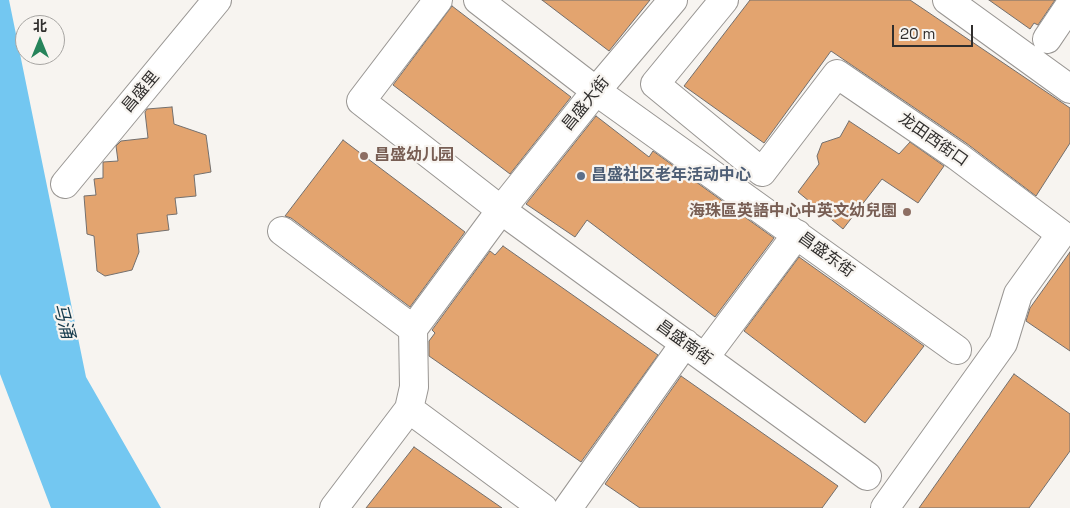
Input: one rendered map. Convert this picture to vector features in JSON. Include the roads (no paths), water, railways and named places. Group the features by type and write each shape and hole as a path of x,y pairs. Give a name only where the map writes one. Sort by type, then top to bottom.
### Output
{"street":[{"name":"昌盛里","path":"65,184 217,0"},
{"name":"昌盛南街","path":"438,0 362,101 501,210 868,476"},
{"name":"昌盛东街","path":"478,0 596,91 957,350"},
{"name":"昌盛大街","path":"501,210 596,91 673,0"},
{"name":"龙田西街口","path":"724,0 655,84 762,172 837,74 957,156 1066,226 1018,294 1003,343 885,508"},
{"path":"947,0 1070,89"},
{"path":"1047,39 1070,6"},
{"path":"334,508 412,398 413,329 501,210"},
{"path":"282,231 413,329"},
{"path":"568,508 695,350 797,234"},
{"path":"412,398 542,508"}],"water":[{"name":"马涌","path":"0,0 9,0 15,29 15,65 22,65 86,377 161,508 51,508 0,374"}],"place":[{"name":"昌盛幼儿园","path":"364,156"},
{"name":"昌盛社区老年活动中心","path":"581,176"},
{"name":"海珠區英語中心中英文幼兒園","path":"907,212"}]}
